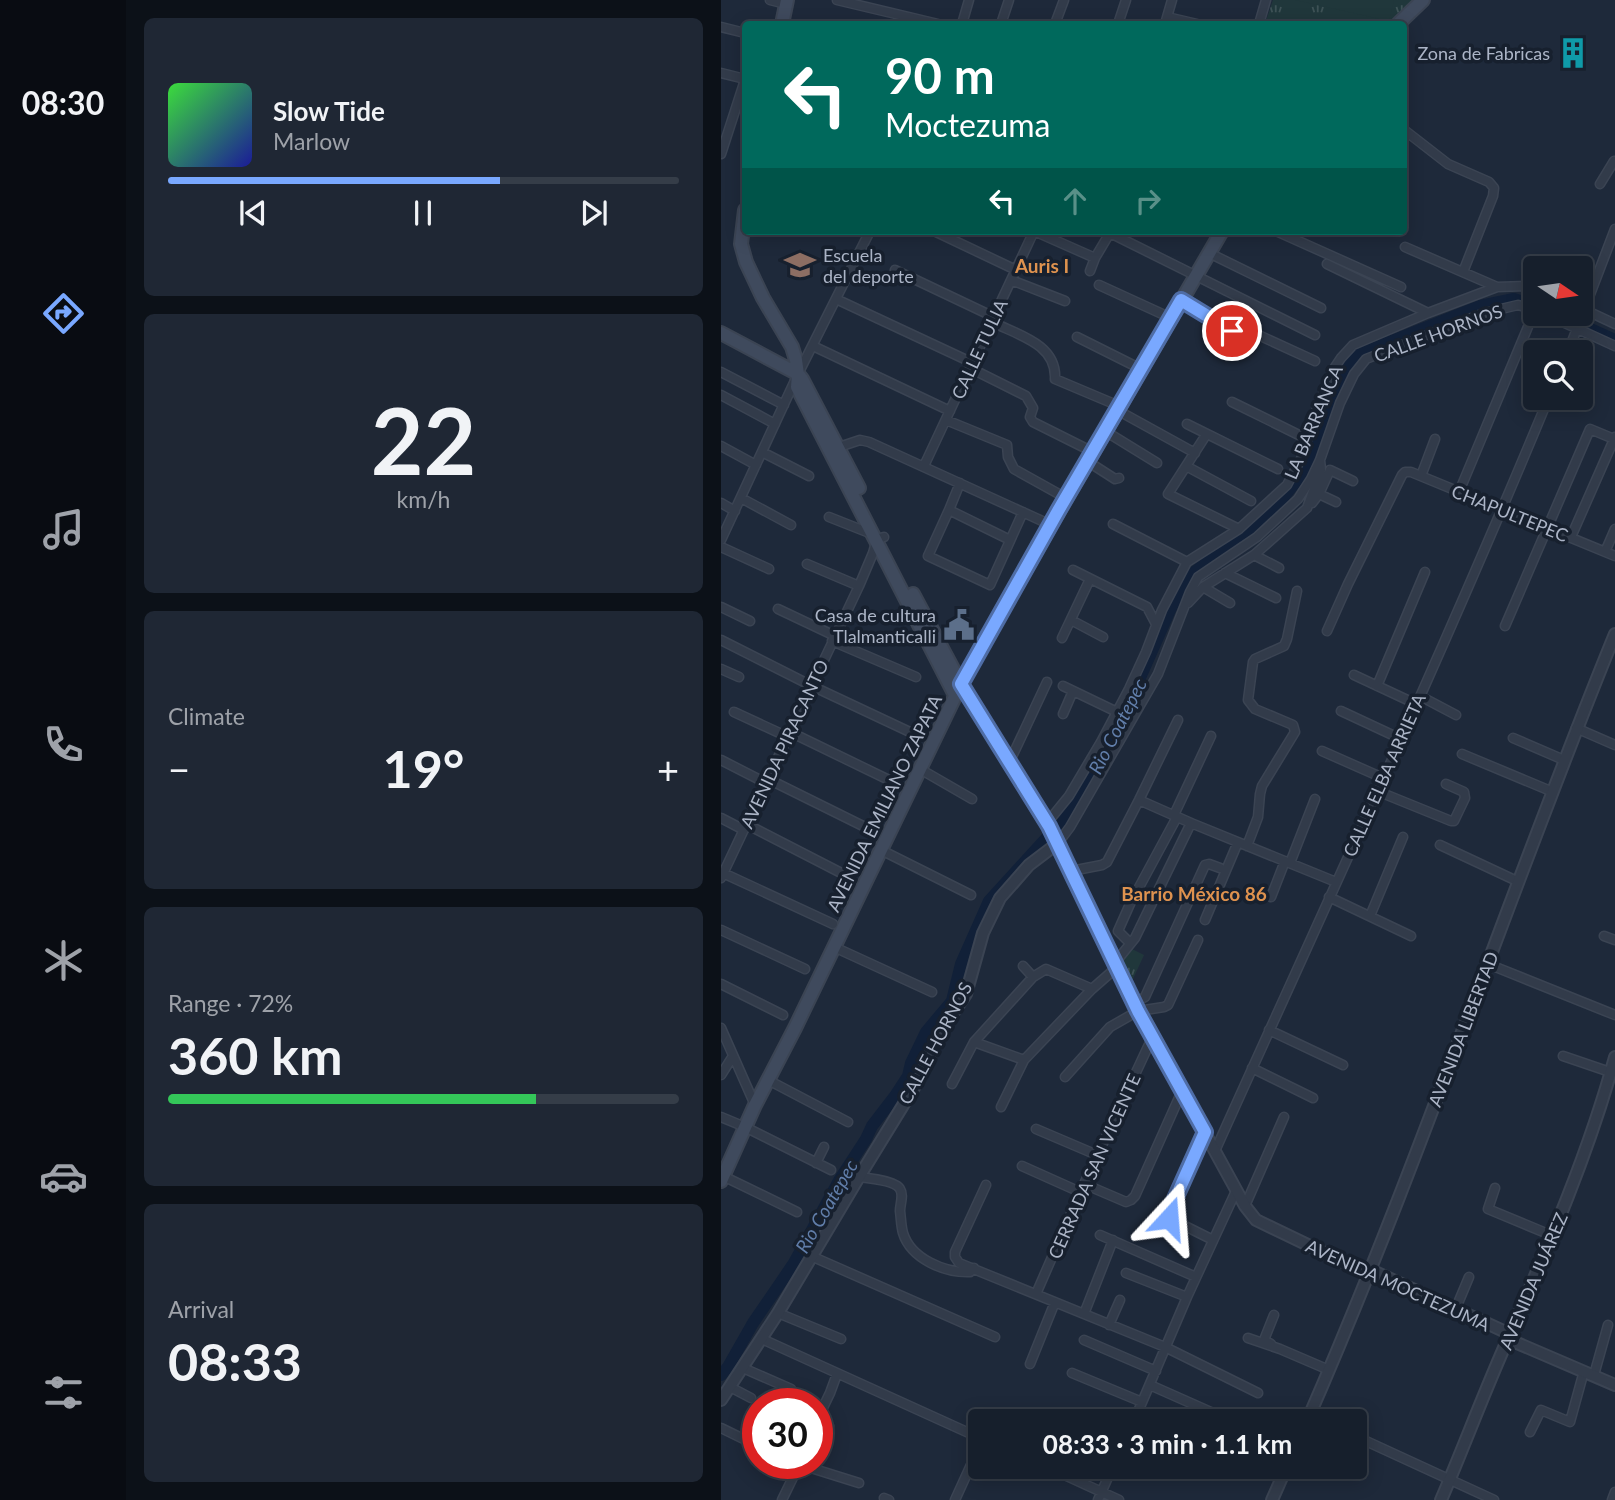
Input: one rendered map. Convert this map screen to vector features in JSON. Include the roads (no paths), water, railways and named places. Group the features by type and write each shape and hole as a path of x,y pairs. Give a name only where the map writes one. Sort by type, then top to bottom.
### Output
{"main road":[{"path":"1401,21 1423,0"},
{"path":"783,21 786,2"},
{"path":"742,235 741,244 746,262 763,298 792,347 798,374"},
{"name":"AVENIDA EMILIANO ZAPATA","path":"722,1179 755,1105 958,690 1090,456 1220,235"},
{"path":"721,333 803,379 878,537 958,690"}],"street":[{"path":"770,0 786,2"},
{"path":"837,0 868,4 928,21"},
{"path":"962,21 969,0"},
{"path":"1002,21 1009,0"},
{"path":"1056,21 1064,0"},
{"path":"1119,21 1126,0"},
{"path":"1166,21 1172,0"},
{"path":"1260,21 1263,1"},
{"path":"721,27 742,32"},
{"path":"721,73 742,79"},
{"path":"721,154 742,89"},
{"path":"1407,132 1448,164 1489,182 1494,188 1463,272"},
{"path":"1600,184 1615,161"},
{"path":"1593,285 1615,229"},
{"path":"721,540 798,374 868,235"},
{"path":"942,235 1016,270"},
{"name":"CALLE TULIA","path":"925,466 1032,235"},
{"path":"1043,235 1095,258"},
{"path":"1090,271 1108,235"},
{"path":"1116,235 1315,335"},
{"path":"1285,235 1401,287"},
{"path":"1405,247 1497,287"},
{"path":"1209,253 1321,308"},
{"path":"1327,264 1428,313"},
{"path":"895,270 1042,346 1056,368 1055,379 1118,408 1195,453"},
{"path":"1011,280 1065,301"},
{"path":"1099,285 1171,318"},
{"name":"LA BARRANCA","path":"1187,562 1239,529 1287,485 1303,455 1312,422 1333,370 1353,345 1497,287 1523,286"},
{"path":"836,299 972,365 1027,396 1033,408 1030,416 1033,422 1090,456 1115,479 1119,478"},
{"path":"1181,300 1232,331 1241,327 1315,361"},
{"name":"CALLE HORNOS","path":"721,1400 762,1339 921,1076 939,1034 965,994 983,933 1000,898 1029,865 1057,842 1070,827 1158,674 1198,576 1257,537 1298,499 1320,460 1340,403 1354,374 1366,359 1484,313 1517,305 1523,307"},
{"path":"1593,314 1615,324"},
{"path":"1459,492 1528,326"},
{"path":"1573,326 1615,346"},
{"path":"1573,340 1578,328"},
{"path":"1077,337 1141,369"},
{"path":"813,346 1007,446 1008,457 1014,469 1066,498"},
{"path":"721,372 784,405"},
{"path":"721,395 775,424"},
{"path":"1232,402 1307,439"},
{"name":"CALLE ELBA ARRIETA","path":"1215,1151 1401,739 1544,410"},
{"path":"1187,424 1279,469"},
{"path":"1505,626 1590,429 1615,438 1571,537"},
{"path":"1105,431 1157,463"},
{"path":"1206,435 1168,494 1239,529"},
{"path":"1420,476 1435,439"},
{"path":"835,449 860,440 869,442 1051,524"},
{"path":"721,446 756,464"},
{"path":"762,452 809,475"},
{"path":"1307,508 1321,470 1320,460"},
{"path":"1186,466 1251,501"},
{"path":"1185,605 1203,586 1255,555 1307,508 1319,494 1330,470 1353,481"},
{"name":"CHAPULTEPEC","path":"1327,631 1405,472 1615,556"},
{"path":"960,483 929,556 990,585 1023,512"},
{"path":"1319,494 1336,502"},
{"path":"741,498 791,525"},
{"path":"721,503 735,511"},
{"path":"949,510 1010,540"},
{"path":"829,517 878,537"},
{"path":"1048,824 1069,796 1117,712 1187,562 1113,524"},
{"path":"1605,552 1615,529"},
{"name":"AVENIDA PIRACANTO","path":"722,877 859,586 878,537"},
{"path":"721,547 769,569"},
{"path":"1255,555 1279,568"},
{"path":"807,564 859,586"},
{"path":"1073,570 1147,607 1156,624"},
{"path":"1377,686 1425,572"},
{"path":"1225,573 1276,598"},
{"path":"1062,638 1090,579"},
{"path":"1203,586 1230,603"},
{"path":"1247,846 1258,817 1262,786 1295,732 1293,725 1255,709 1248,700 1253,662 1284,646 1297,591"},
{"path":"721,607 750,621"},
{"path":"778,609 834,639 916,677"},
{"path":"1071,620 1103,638"},
{"name":"AVENIDA LIBERTAD","path":"1312,1409 1371,1270 1576,729 1615,634"},
{"path":"721,640 912,733"},
{"path":"721,669 739,677"},
{"path":"1354,675 1456,715"},
{"path":"1009,763 1047,682"},
{"path":"1063,686 1117,712"},
{"path":"958,690 1048,824 1136,1007 1245,1206"},
{"path":"1063,714 1073,691"},
{"path":"1341,711 1401,739"},
{"path":"734,712 891,781"},
{"path":"1071,871 1107,862 1178,720"},
{"path":"1576,729 1615,745"},
{"path":"1131,943 1118,931 1211,736"},
{"path":"1513,738 1565,760"},
{"path":"1322,751 1383,778"},
{"path":"1462,754 1553,792"},
{"path":"721,760 869,829"},
{"path":"920,769 972,799"},
{"path":"1377,791 1454,821 1465,794 1446,784"},
{"path":"1271,897 1315,799"},
{"path":"1139,800 1336,882"},
{"path":"721,818 849,877"},
{"path":"1001,1107 1024,1060 1115,966 1135,938 1191,823"},
{"path":"1370,916 1403,837"},
{"path":"1205,920 1238,842"},
{"path":"1440,845 1519,883"},
{"path":"881,850 971,895"},
{"path":"1065,1077 1110,1027 1145,997 1205,865 1220,868"},
{"path":"722,877 833,924"},
{"path":"1329,897 1411,936"},
{"path":"721,930 805,969"},
{"path":"1604,936 1615,940"},
{"path":"1136,1007 1168,1005 1198,940"},
{"path":"834,947 932,992"},
{"path":"1488,964 1615,1015"},
{"path":"1023,965 1033,977"},
{"path":"952,1084 974,1042 1033,977 1046,969 1092,989"},
{"path":"721,984 783,1015"},
{"path":"721,1028 755,1105"},
{"path":"1269,1030 1343,1065"},
{"name":"CERRADA SAN VICENTE","path":"1037,1294 1080,1192 1152,1038"},
{"path":"974,1042 1024,1060"},
{"path":"721,1075 733,1056"},
{"path":"1563,1056 1613,1065"},
{"name":"AVENIDA JUÁREZ","path":"1441,1500 1579,1171 1613,1065"},
{"path":"1252,1068 1313,1098"},
{"path":"768,1080 848,1122"},
{"path":"1084,1184 1126,1202 1131,1200 1182,1091"},
{"path":"721,1117 831,1170"},
{"path":"1245,1206 1284,1117"},
{"path":"1036,1129 1097,1155"},
{"path":"1205,1132 1168,1215 1169,1218 1213,1240"},
{"path":"816,1163 824,1147"},
{"path":"1021,1166 1080,1192"},
{"path":"859,1177 895,1184 900,1189 903,1232 922,1258 960,1273 970,1272 974,1268"},
{"path":"722,1179 797,1212"},
{"path":"986,1185 955,1252 959,1263 1165,1347 1258,1393"},
{"path":"1495,1188 1488,1209 1553,1236"},
{"path":"1139,1409 1236,1191"},
{"name":"AVENIDA MOCTEZUMA","path":"1245,1206 1256,1220 1360,1270 1371,1270 1456,1308 1510,1334 1517,1343 1615,1385"},
{"path":"1100,1235 1196,1277"},
{"path":"1083,1314 1114,1240"},
{"path":"811,1256 995,1337"},
{"path":"1126,1273 1187,1297"},
{"path":"1456,1308 1468,1277"},
{"path":"1109,1325 1120,1300"},
{"path":"1030,1364 1055,1302"},
{"path":"778,1313 841,1339"},
{"path":"1274,1315 1264,1340 1280,1349"},
{"path":"1530,1432 1541,1410 1570,1422 1608,1325"},
{"path":"1248,1338 1329,1370"},
{"path":"762,1339 968,1432"},
{"path":"1084,1340 1156,1371"},
{"path":"743,1368 787,1388"},
{"path":"1072,1373 1142,1402"},
{"path":"831,1388 837,1374"},
{"path":"1150,1385 1204,1409"},
{"path":"730,1387 742,1393"},
{"path":"721,1429 742,1439"},
{"path":"1367,1442 1494,1500"},
{"path":"955,1500 968,1471"},
{"path":"833,1475 859,1483"},
{"path":"782,1500 791,1479"},
{"path":"1069,1479 1100,1496 1119,1500"},
{"path":"1100,1496 1107,1479"},
{"path":"1272,1500 1281,1479"},
{"path":"1612,1500 1615,1492"}],"waterway":[{"name":"Rio Coatepec","path":"721,1375 794,1263 872,1126 908,1076 911,1063 926,1032 952,1001 961,964 989,901 1062,821 1103,761 1170,610 1188,577 1266,519 1306,469 1320,428 1348,366 1359,354 1480,306 1514,299 1523,302"},
{"name":"Rio Coatepec","path":"1584,326 1615,340"}],"place":[{"name":"Zona de Fabricas","path":"1573,53"},
{"name":"Escuela del deporte","path":"800,265"},
{"name":"Casa de cultura Tlalmanticalli","path":"959,625"}],"district":[{"name":"Auris I","path":"1042,265"},
{"name":"Barrio México 86","path":"1194,893"}]}
